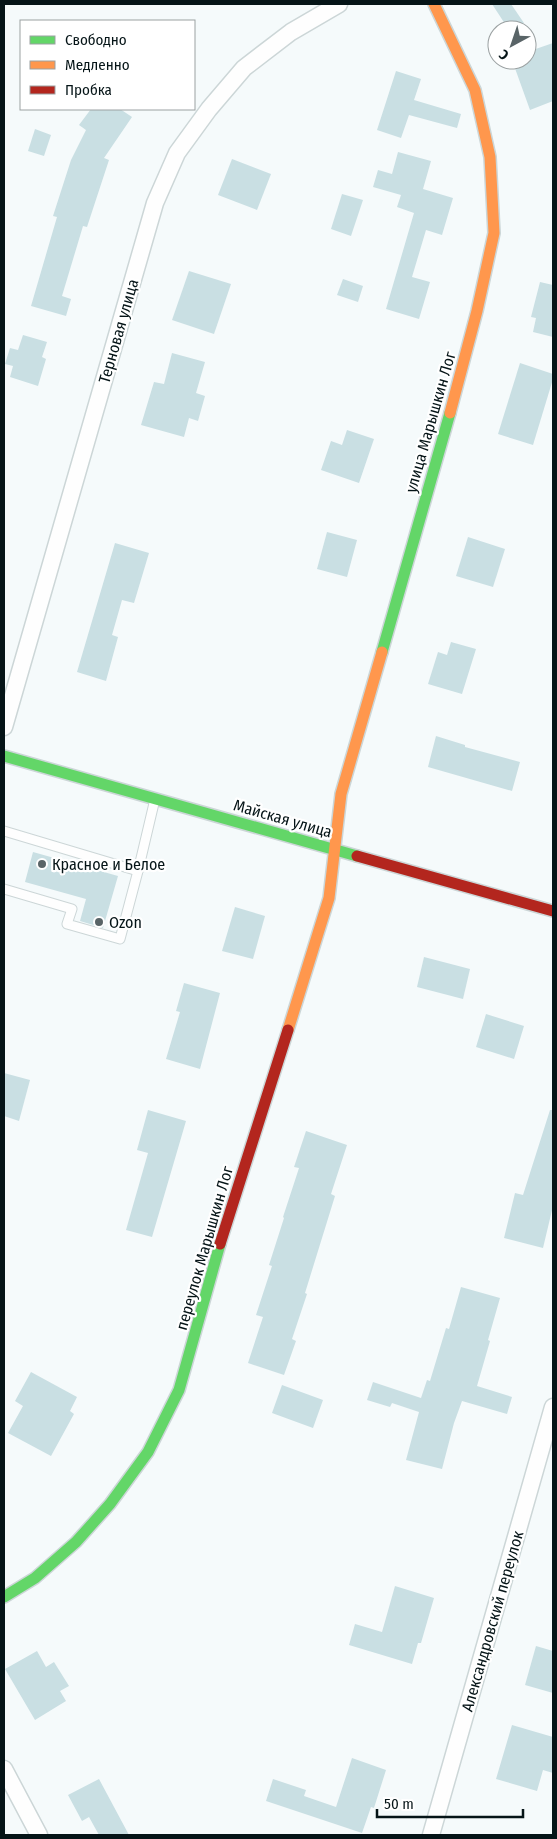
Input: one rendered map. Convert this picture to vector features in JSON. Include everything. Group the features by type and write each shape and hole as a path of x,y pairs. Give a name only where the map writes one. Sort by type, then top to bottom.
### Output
{"street":[{"name":"Терновая улица","path":"4,727 155,203 176,153 209,109 244,68 291,32 339,4"},
{"name":"улица Марышкин Лог","path":"335,850 341,794 453,404 477,311 494,233 490,157 475,90 434,4"},
{"name":"Майская улица","path":"4,756 553,911"},
{"name":"переулок Марышкин Лог","path":"4,1597 35,1578 76,1542 110,1504 148,1452 180,1390 229,1212 280,1058 329,898 335,850"},
{"name":"Александровский переулок","path":"431,1835 553,1407"},
{"path":"4,1769 39,1835"}],"lane":[{"path":"4,889 72,908 67,924 120,939 155,799"},
{"path":"4,831 138,871"}],"building":[{"path":"492,4 511,4 522,20 502,20"},
{"path":"553,43 553,101 530,110 516,70 537,70 537,49"},
{"path":"396,71 421,79 414,100 461,114 457,128 409,115 401,138 377,130"},
{"path":"90,110 122,110 132,117 104,158 109,160 87,227 83,226 62,296 71,299 66,316 31,306 57,217 53,216 71,160 86,130 79,125"},
{"path":"35,129 51,135 44,156 28,151"},
{"path":"398,152 431,161 423,189 453,198 442,235 426,230 412,277 430,282 419,319 386,309 414,213 397,207 401,195 373,187 378,170 392,174"},
{"path":"232,159 271,174 257,210 218,195"},
{"path":"342,194 363,200 351,236 331,229"},
{"path":"189,271 231,284 214,334 172,320"},
{"path":"343,279 363,286 358,302 337,295"},
{"path":"540,282 553,285 553,337 533,332 536,318 531,317"},
{"path":"23,335 47,342 42,357 46,359 38,386 10,377 13,366 5,364 10,348 18,350"},
{"path":"172,353 205,362 196,393 205,396 198,421 189,418 184,437 141,425 154,382 164,384"},
{"path":"520,363 553,374 533,445 498,434"},
{"path":"347,430 374,439 359,483 321,470 331,441 342,445"},
{"path":"327,532 357,540 347,577 317,569"},
{"path":"468,537 505,549 493,587 456,576"},
{"path":"115,543 149,553 134,603 122,600 112,635 118,637 106,681 77,672"},
{"path":"451,642 476,649 462,694 428,684 438,652 447,655"},
{"path":"436,736 465,745 465,747 520,762 512,791 428,767"},
{"path":"33,852 118,876 103,928 80,921 86,899 25,882"},
{"path":"235,907 265,916 253,959 222,951"},
{"path":"424,957 470,969 463,999 417,987"},
{"path":"184,983 220,993 200,1069 166,1059 180,1012 176,1011"},
{"path":"486,1014 524,1026 514,1059 476,1047"},
{"path":"4,1073 30,1080 19,1121 4,1116"},
{"path":"148,1110 186,1121 152,1237 126,1230 148,1153 137,1150"},
{"path":"550,1110 553,1110 553,1206 543,1248 504,1238 515,1193 523,1195"},
{"path":"306,1131 347,1145 331,1194 335,1196 292,1339 296,1341 284,1375 248,1363 263,1317 256,1315 272,1266 269,1265 283,1217 299,1168 294,1167"},
{"path":"461,1287 500,1298 477,1386 512,1397 507,1414 462,1401 442,1469 406,1460 419,1412 392,1403 390,1407 367,1400 373,1382 421,1398 427,1380 430,1381 446,1328 449,1329"},
{"path":"31,1372 77,1397 70,1411 74,1414 51,1456 8,1433 23,1406 15,1401"},
{"path":"282,1385 323,1400 313,1428 272,1413"},
{"path":"395,1586 434,1598 421,1643 418,1643 412,1664 349,1645 355,1624 382,1632"},
{"path":"536,1646 553,1651 553,1693 525,1685"},
{"path":"37,1651 46,1667 54,1662 69,1686 60,1691 66,1701 35,1720 5,1669"},
{"path":"512,1725 553,1737 553,1773 543,1770 537,1791 496,1779"},
{"path":"352,1758 386,1770 374,1808 371,1807 362,1833 266,1801 273,1779 306,1790 304,1796 336,1807"},
{"path":"99,1779 129,1835 99,1835 89,1817 82,1821 68,1795"}],"traffic: fast":[{"path":"382,652 450,413"},
{"path":"4,756 357,856"},
{"path":"4,1597 35,1578 76,1542 110,1504 148,1452 179,1390 220,1244"}],"traffic: slow":[{"path":"434,4 475,90 490,157 494,233 477,311 450,413"},
{"path":"288,1030 329,898 341,794 382,652"}],"traffic: jam":[{"path":"357,856 553,911"},
{"path":"220,1244 288,1030"}],"place":[{"name":"Красное и Белое","path":"42,864"},
{"name":"Ozon","path":"99,922"}]}
